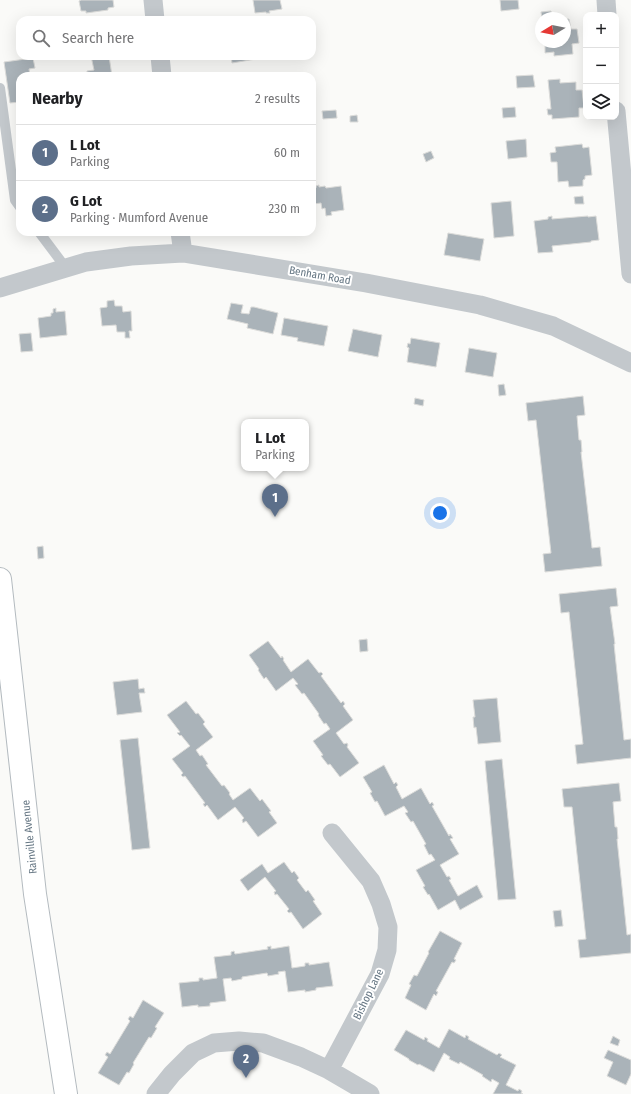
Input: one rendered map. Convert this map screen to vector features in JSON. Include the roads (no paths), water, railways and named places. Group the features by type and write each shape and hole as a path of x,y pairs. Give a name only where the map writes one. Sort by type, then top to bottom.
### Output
{"main road":[{"name":"Rainville Avenue","path":"0,578 35,894 66,1094"}],"street":[{"path":"153,0 155,16"},
{"path":"606,0 607,12"},
{"path":"160,60 162,72"},
{"path":"617,120 631,274"},
{"path":"181,236 183,253"},
{"name":"Benham Road","path":"0,288 86,262 131,256 183,253 359,282 480,305 553,326 631,363"},
{"name":"Bishop Lane","path":"329,1070 380,974 387,950 388,927 381,904 371,881 332,832"},
{"path":"156,1094 172,1074 193,1053 214,1043 239,1042 263,1043 301,1057 329,1070 370,1094"}],"lane":[{"path":"0,88 16,201"},
{"path":"42,236 66,268"}],"place":[{"name":"L Lot","path":"275,517"},
{"name":"G Lot","path":"246,1078"}]}
